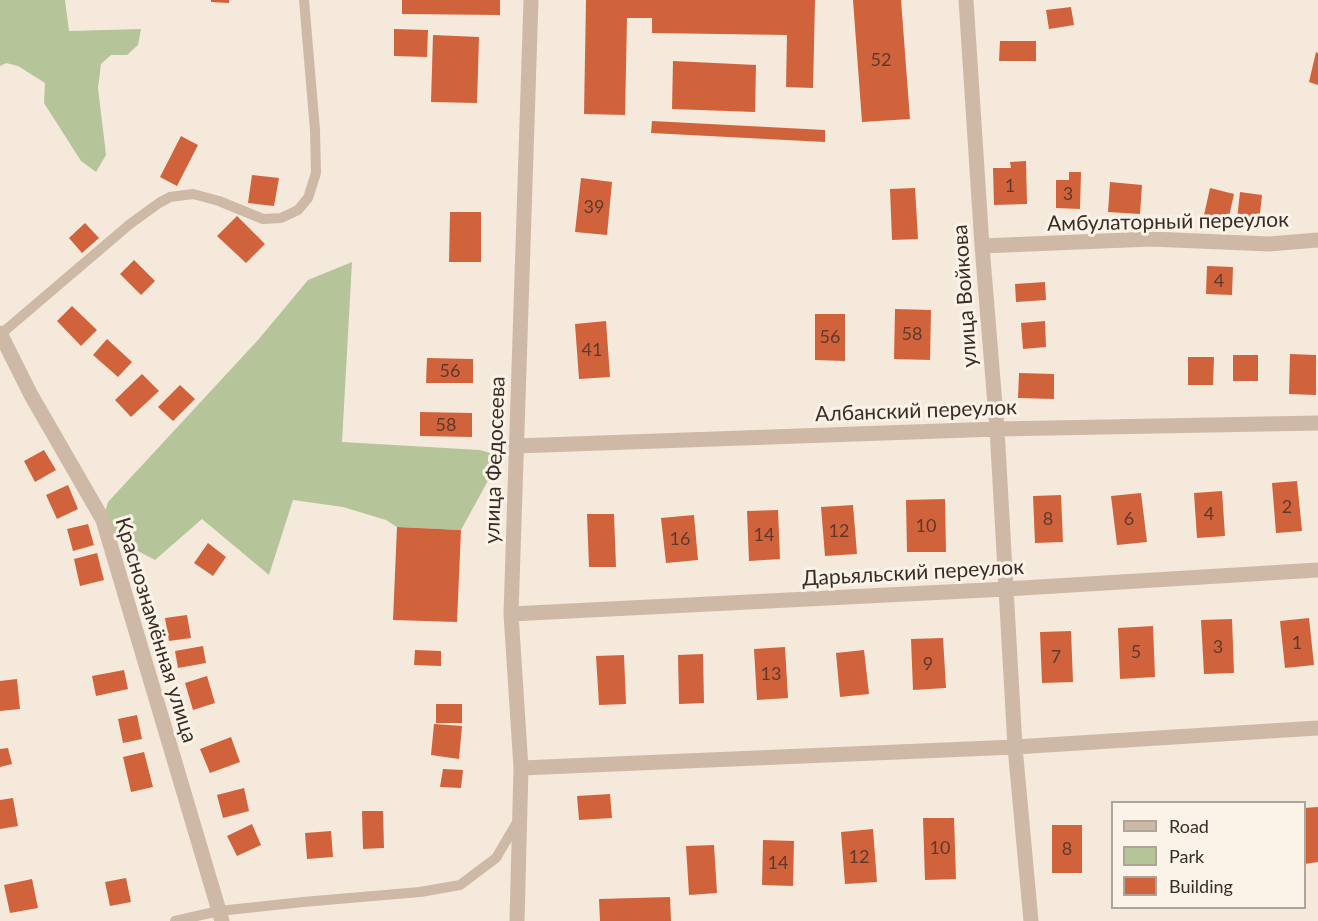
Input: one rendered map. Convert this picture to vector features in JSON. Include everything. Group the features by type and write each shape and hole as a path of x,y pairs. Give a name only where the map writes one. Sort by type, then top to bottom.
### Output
{"street":[{"name":"улица Федосеева","path":"517,921 521,768 511,614 531,0"},
{"name":"улица Войкова","path":"966,0 997,429 1016,747"},
{"name":"Амбулаторный переулок","path":"982,246 1152,239 1269,244 1318,240"},
{"name":"Краснознамённая улица","path":"0,333 31,395 103,520 220,916"},
{"name":"Албанский переулок","path":"516,446 997,429 1318,423"},
{"name":"Дарьяльский переулок","path":"511,614 1006,589 1318,570"},
{"path":"521,768 1016,747 1318,728"},
{"path":"1016,747 1031,921"}],"lane":[{"path":"0,333 130,224 159,202 170,197 202,196 263,219 281,218 298,210 308,198 316,173 315,130 304,0"},
{"path":"175,921 303,902 420,892 460,885 496,858 520,818"}],"green space":[{"path":"0,0 65,0 69,31 141,29 138,45 127,55 111,55 101,64 98,88 106,155 96,172 81,161 44,103 45,83 18,66 6,63 0,66"},
{"path":"352,262 342,442 480,450 490,453 496,466 461,530 397,527 386,520 343,507 293,500 269,575 202,519 155,560 123,543 103,520 108,502 258,340 308,280"}],"building":[{"path":"211,0 229,0 229,3 211,2"},
{"path":"402,0 500,0 500,15 402,14"},
{"path":"586,0 815,0 813,88 786,87 787,35 652,33 652,18 627,18 625,115 584,114"},
{"path":"853,0 901,0 910,119 862,122"},
{"path":"1071,7 1074,25 1049,29 1046,10"},
{"path":"394,29 428,30 427,57 394,56"},
{"path":"433,35 479,37 477,103 431,102"},
{"path":"1000,41 1036,41 1036,61 999,61"},
{"path":"1316,52 1318,53 1318,85 1309,82"},
{"path":"673,61 756,65 755,112 672,109"},
{"path":"652,121 825,130 825,142 651,133"},
{"path":"181,136 198,145 177,186 160,177"},
{"path":"1026,161 1027,204 994,205 993,168 1011,168 1010,162"},
{"path":"1069,172 1081,172 1080,209 1056,208 1056,180 1069,180"},
{"path":"252,175 279,178 274,206 248,203"},
{"path":"581,178 612,182 607,235 575,232"},
{"path":"1110,182 1142,185 1140,214 1108,212"},
{"path":"915,188 918,239 892,240 890,189"},
{"path":"1210,188 1234,194 1228,221 1204,215"},
{"path":"1240,192 1262,195 1259,222 1237,220"},
{"path":"450,212 481,212 481,262 449,262"},
{"path":"237,216 265,244 246,263 217,236"},
{"path":"85,223 99,238 82,253 69,238"},
{"path":"134,260 155,281 141,295 120,274"},
{"path":"1207,266 1233,267 1232,295 1206,294"},
{"path":"1045,282 1046,300 1016,302 1015,284"},
{"path":"72,306 97,330 81,346 57,321"},
{"path":"895,309 931,310 930,360 894,359"},
{"path":"815,314 845,314 845,361 815,360"},
{"path":"606,321 610,377 579,379 575,324"},
{"path":"1045,321 1046,347 1023,349 1021,323"},
{"path":"107,339 132,362 118,377 93,355"},
{"path":"1290,354 1316,355 1316,395 1289,394"},
{"path":"1233,355 1258,355 1258,381 1233,381"},
{"path":"1188,357 1214,357 1213,385 1188,385"},
{"path":"427,358 473,359 473,383 426,383"},
{"path":"1019,373 1054,374 1054,399 1018,398"},
{"path":"142,374 159,391 131,417 115,400"},
{"path":"180,385 195,399 173,421 158,407"},
{"path":"420,412 472,413 472,437 420,436"},
{"path":"44,450 56,470 35,482 24,461"},
{"path":"1297,481 1302,531 1276,533 1272,483"},
{"path":"68,485 78,509 57,519 46,495"},
{"path":"1222,491 1225,536 1197,538 1194,493"},
{"path":"1141,493 1147,542 1117,545 1111,496"},
{"path":"1061,495 1063,542 1035,543 1033,496"},
{"path":"945,499 946,552 907,552 906,500"},
{"path":"853,505 857,554 825,556 821,507"},
{"path":"778,510 780,559 749,561 747,511"},
{"path":"587,514 614,514 616,567 589,567"},
{"path":"694,515 698,560 666,563 661,518"},
{"path":"88,524 94,545 73,551 67,529"},
{"path":"397,527 461,530 457,622 393,620"},
{"path":"208,543 226,557 213,576 194,563"},
{"path":"97,553 104,580 80,586 74,559"},
{"path":"187,615 191,638 169,641 165,618"},
{"path":"1309,618 1314,665 1285,668 1280,621"},
{"path":"1232,619 1234,673 1204,674 1201,620"},
{"path":"1153,626 1155,677 1120,679 1118,628"},
{"path":"1071,631 1073,682 1042,683 1040,632"},
{"path":"943,638 946,688 913,690 911,639"},
{"path":"203,646 206,663 178,668 175,651"},
{"path":"785,647 788,698 757,700 754,649"},
{"path":"415,650 441,651 441,666 414,665"},
{"path":"864,650 869,694 840,697 836,653"},
{"path":"703,654 704,703 679,704 678,655"},
{"path":"624,655 626,704 599,705 596,656"},
{"path":"124,670 128,689 96,696 92,676"},
{"path":"207,676 215,703 193,710 185,683"},
{"path":"17,679 20,709 0,711 0,681"},
{"path":"436,704 462,704 462,723 436,723"},
{"path":"137,715 142,739 123,743 118,719"},
{"path":"434,724 462,726 459,759 431,755"},
{"path":"231,737 240,762 210,773 200,749"},
{"path":"8,748 12,764 0,767 0,749"},
{"path":"144,752 153,787 131,792 123,757"},
{"path":"443,769 463,770 461,788 440,787"},
{"path":"244,788 249,811 223,818 217,795"},
{"path":"610,794 612,818 579,820 577,796"},
{"path":"13,798 18,826 0,829 0,800"},
{"path":"1318,807 1318,862 1306,864 1306,808"},
{"path":"362,811 383,811 384,848 363,849"},
{"path":"923,818 954,818 956,879 925,880"},
{"path":"252,824 261,845 237,856 227,836"},
{"path":"1052,825 1082,825 1082,873 1052,873"},
{"path":"873,829 877,882 845,884 841,832"},
{"path":"331,831 333,857 307,859 305,833"},
{"path":"763,840 794,841 793,886 762,885"},
{"path":"714,845 717,893 689,895 686,846"},
{"path":"126,878 131,902 110,906 105,882"},
{"path":"32,879 38,908 10,913 4,885"},
{"path":"670,897 671,921 600,921 599,899"}]}
